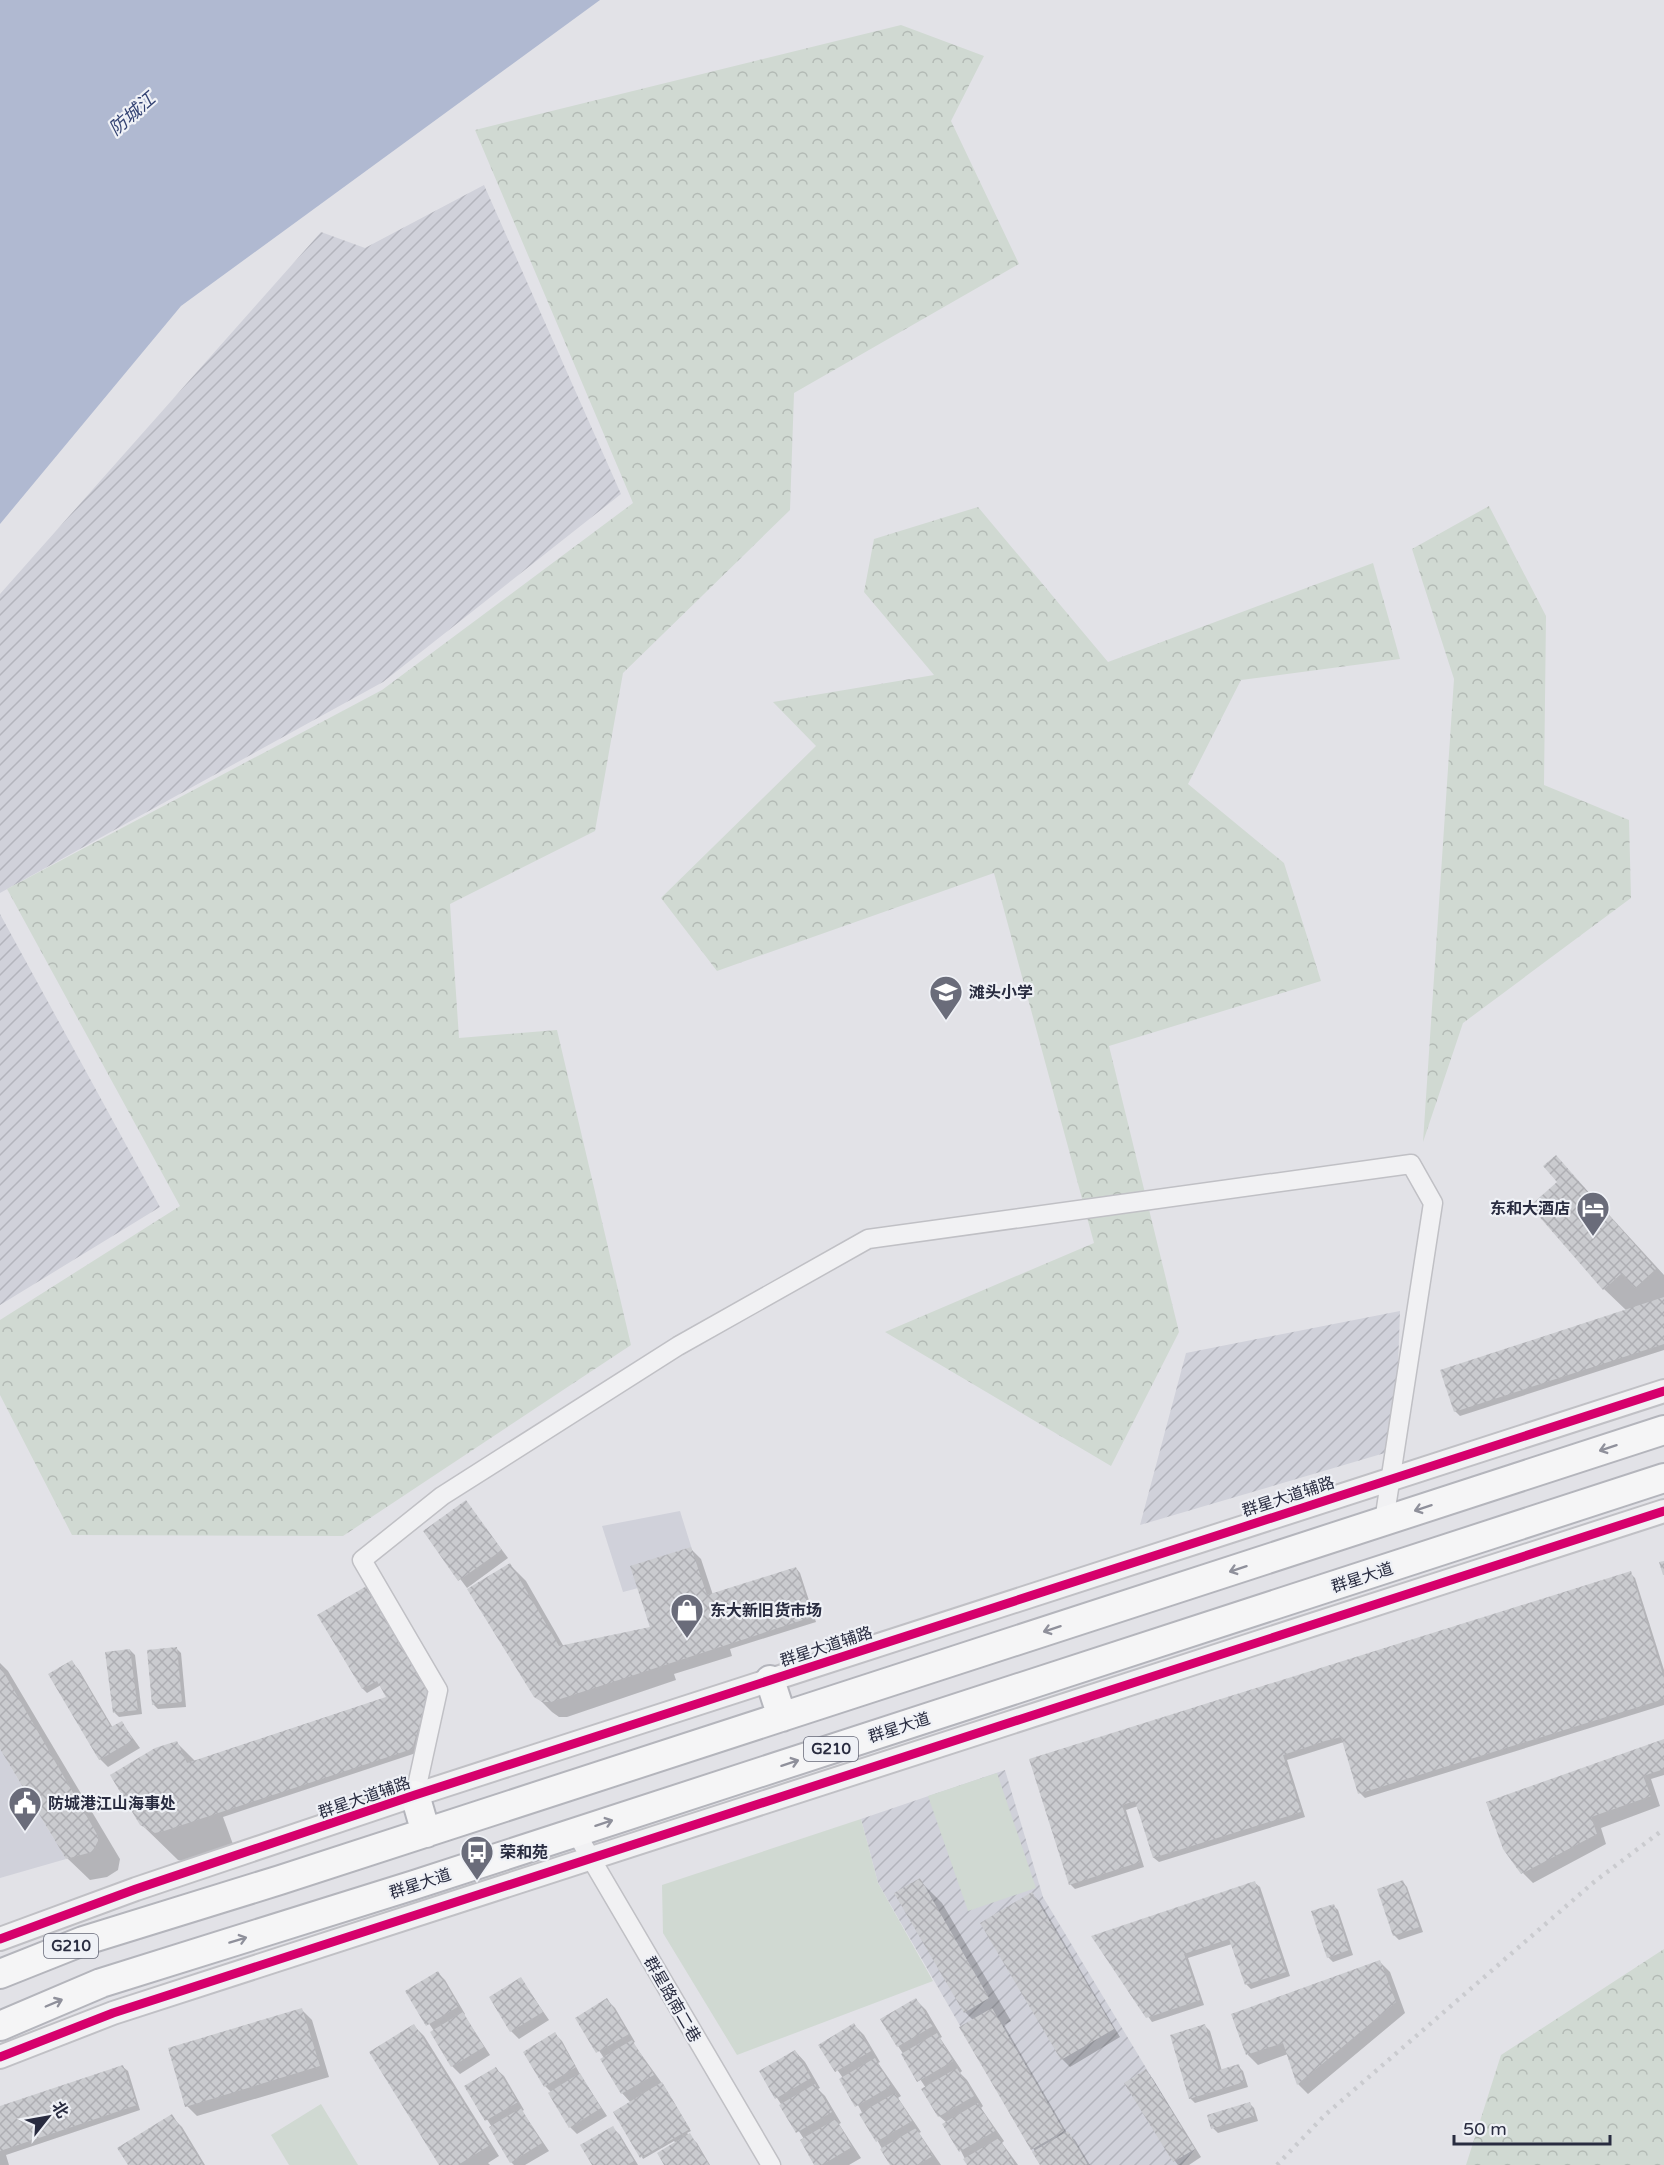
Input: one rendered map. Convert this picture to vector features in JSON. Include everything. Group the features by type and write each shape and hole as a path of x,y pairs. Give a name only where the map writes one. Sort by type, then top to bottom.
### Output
{"highway":[{"name":"G210","path":"0,1974 83,1941 426,1833 1664,1430"},
{"name":"群星大道","path":"0,2026 101,1983 576,1833 1664,1478"},
{"path":"770,1680 782,1717"},
{"path":"415,1795 426,1833"},
{"path":"280,1880 293,1923"}],"street":[{"path":"415,1795 438,1689 362,1560 442,1496 678,1346 868,1239 1411,1164 1433,1203 1384,1521"},
{"name":"群星大道辅路","path":"0,1939 147,1886 415,1795 1664,1391"},
{"path":"0,2057 113,2013 1664,1511"},
{"name":"群星路南二巷","path":"576,1833 771,2165"}],"shaded area":[{"path":"484,185 621,494 383,682 0,893 0,594 321,232 365,248"},
{"path":"0,914 160,1207 0,1305"},
{"path":"1400,1311 1395,1450 1140,1525 1186,1353"},
{"path":"680,1511 722,1645 661,1664 638,1588 623,1592 602,1526"},
{"name":"防城港江山海事处","path":"0,1749 66,1859 0,1878"},
{"path":"1005,1770 1043,1897 1195,2149 1182,2165 1040,2165 878,1883 861,1819"}],"green space":[{"path":"901,25 984,56 951,121 1019,264 794,393 790,510 623,673 595,831 450,904 459,1038 557,1030 631,1345 343,1536 72,1535 0,1395 0,1320 180,1206 7,889 382,690 633,503 475,130"},
{"path":"1489,506 1546,616 1544,785 1629,820 1631,898 1463,1023 1423,1142 1454,679 1412,549"},
{"path":"978,507 1108,662 1373,563 1400,659 1241,680 1188,784 1284,863 1321,981 1109,1046 1179,1332 1111,1466 885,1332 1094,1243 994,873 717,971 661,898 816,746 773,702 934,675 864,592 874,539"},
{"path":"997,1773 1036,1888 968,1911 928,1796"},
{"path":"861,1819 878,1883 933,1981 737,2055 663,1933 662,1885"},
{"path":"1664,1949 1664,2165 1466,2165 1501,2055"},
{"path":"321,2104 358,2165 289,2165 271,2135"}],"water":[{"name":"防城江","path":"0,0 600,0 181,306 0,524"}],"building":[{"name":"东和大酒店","path":"1556,1155 1656,1269 1635,1288 1622,1273 1603,1290 1530,1206 1557,1182 1543,1166"},
{"path":"1664,1297 1664,1344 1454,1412 1440,1370"},
{"path":"466,1500 502,1550 458,1581 423,1531"},
{"path":"691,1547 707,1595 796,1567 812,1617 551,1702 542,1702 534,1697 467,1589 510,1563 559,1646 650,1627 630,1566"},
{"path":"1664,1561 1664,1575 1663,1575 1659,1562"},
{"path":"1631,1571 1664,1678 1664,1699 1358,1794 1341,1737 1325,1741 1283,1755 1301,1812 1153,1858 1135,1801 1122,1805 1140,1862 1069,1885 1029,1759"},
{"path":"370,1584 431,1688 412,1749 164,1831 155,1833 140,1825 110,1775 155,1748 177,1741 187,1763 386,1697 377,1681 362,1689 317,1615"},
{"path":"177,1647 182,1702 152,1705 147,1650"},
{"path":"130,1649 138,1710 113,1713 105,1652"},
{"path":"72,1660 111,1727 122,1721 133,1740 99,1760 48,1674"},
{"path":"0,1666 98,1836 92,1852 66,1859 0,1749"},
{"path":"1664,1739 1664,1769 1643,1776 1651,1796 1591,1817 1597,1834 1521,1874 1503,1849 1486,1802"},
{"path":"920,1878 989,1998 964,2013 894,1893"},
{"path":"1403,1880 1419,1927 1393,1936 1377,1889"},
{"path":"1255,1881 1286,1972 1245,1985 1229,1939 1184,1954 1200,2000 1146,2018 1091,1936"},
{"path":"1032,1892 1114,2029 1061,2060 980,1923"},
{"path":"1334,1904 1349,1950 1327,1958 1311,1911"},
{"path":"1380,1960 1396,2002 1297,2085 1283,2043 1246,2055 1231,2014"},
{"path":"438,1971 459,2006 426,2026 405,1991"},
{"path":"521,1977 543,2012 510,2032 489,1997"},
{"path":"607,1998 629,2034 596,2053 575,2018"},
{"path":"916,1998 933,2026 897,2047 880,2019"},
{"path":"302,2008 320,2066 185,2107 168,2048"},
{"path":"992,2008 1064,2131 1031,2150 959,2027"},
{"path":"463,2012 484,2047 451,2067 430,2032"},
{"path":"854,2023 871,2051 835,2072 818,2045"},
{"path":"414,2024 490,2145 458,2165 439,2165 369,2052"},
{"path":"1205,2024 1219,2070 1239,2064 1244,2082 1189,2099 1170,2035"},
{"path":"555,2032 576,2067 544,2087 523,2052"},
{"path":"937,2033 953,2061 917,2082 901,2054"},
{"path":"632,2040 654,2075 621,2094 600,2059"},
{"path":"795,2050 811,2078 775,2099 759,2071"},
{"path":"875,2058 891,2086 855,2107 839,2079"},
{"path":"123,2065 137,2105 0,2151 0,2106"},
{"path":"496,2067 518,2102 485,2121 464,2086"},
{"path":"957,2068 974,2096 938,2117 921,2089"},
{"path":"1146,2069 1195,2149 1173,2162 1124,2083"},
{"path":"580,2073 601,2108 569,2128 548,2093"},
{"path":"662,2082 690,2129 640,2158 613,2112"},
{"path":"815,2084 832,2112 796,2133 779,2105"},
{"path":"895,2093 912,2121 876,2142 859,2114"},
{"path":"1250,2102 1254,2116 1211,2129 1207,2115"},
{"path":"978,2103 995,2131 959,2152 942,2124"},
{"path":"521,2108 542,2143 510,2163 489,2127"},
{"path":"172,2114 203,2165 128,2165 117,2148"},
{"path":"836,2119 852,2147 822,2165 814,2165 800,2140"},
{"path":"613,2126 634,2161 627,2165 592,2165 580,2145"},
{"path":"916,2128 933,2156 917,2165 890,2165 880,2149"},
{"path":"1068,2131 1088,2165 1040,2165 1032,2152"},
{"path":"690,2133 709,2165 664,2165 657,2153"},
{"path":"999,2138 1015,2165 967,2165 963,2159"}],"railway":[{"path":"1277,2165 1325,2115 1594,1882 1664,1829"}],"cycle path":[{"path":"0,1939 136,1889 415,1795 1664,1391"},
{"path":"0,2057 113,2013 1664,1511"}],"place":[{"name":"滩头小学","path":"946,1021"},
{"name":"东和大酒店","path":"1593,1237"},
{"name":"东大新旧货市场","path":"687,1639"},
{"name":"防城港江山海事处","path":"25,1832"},
{"name":"荣和苑","path":"477,1881"}]}
